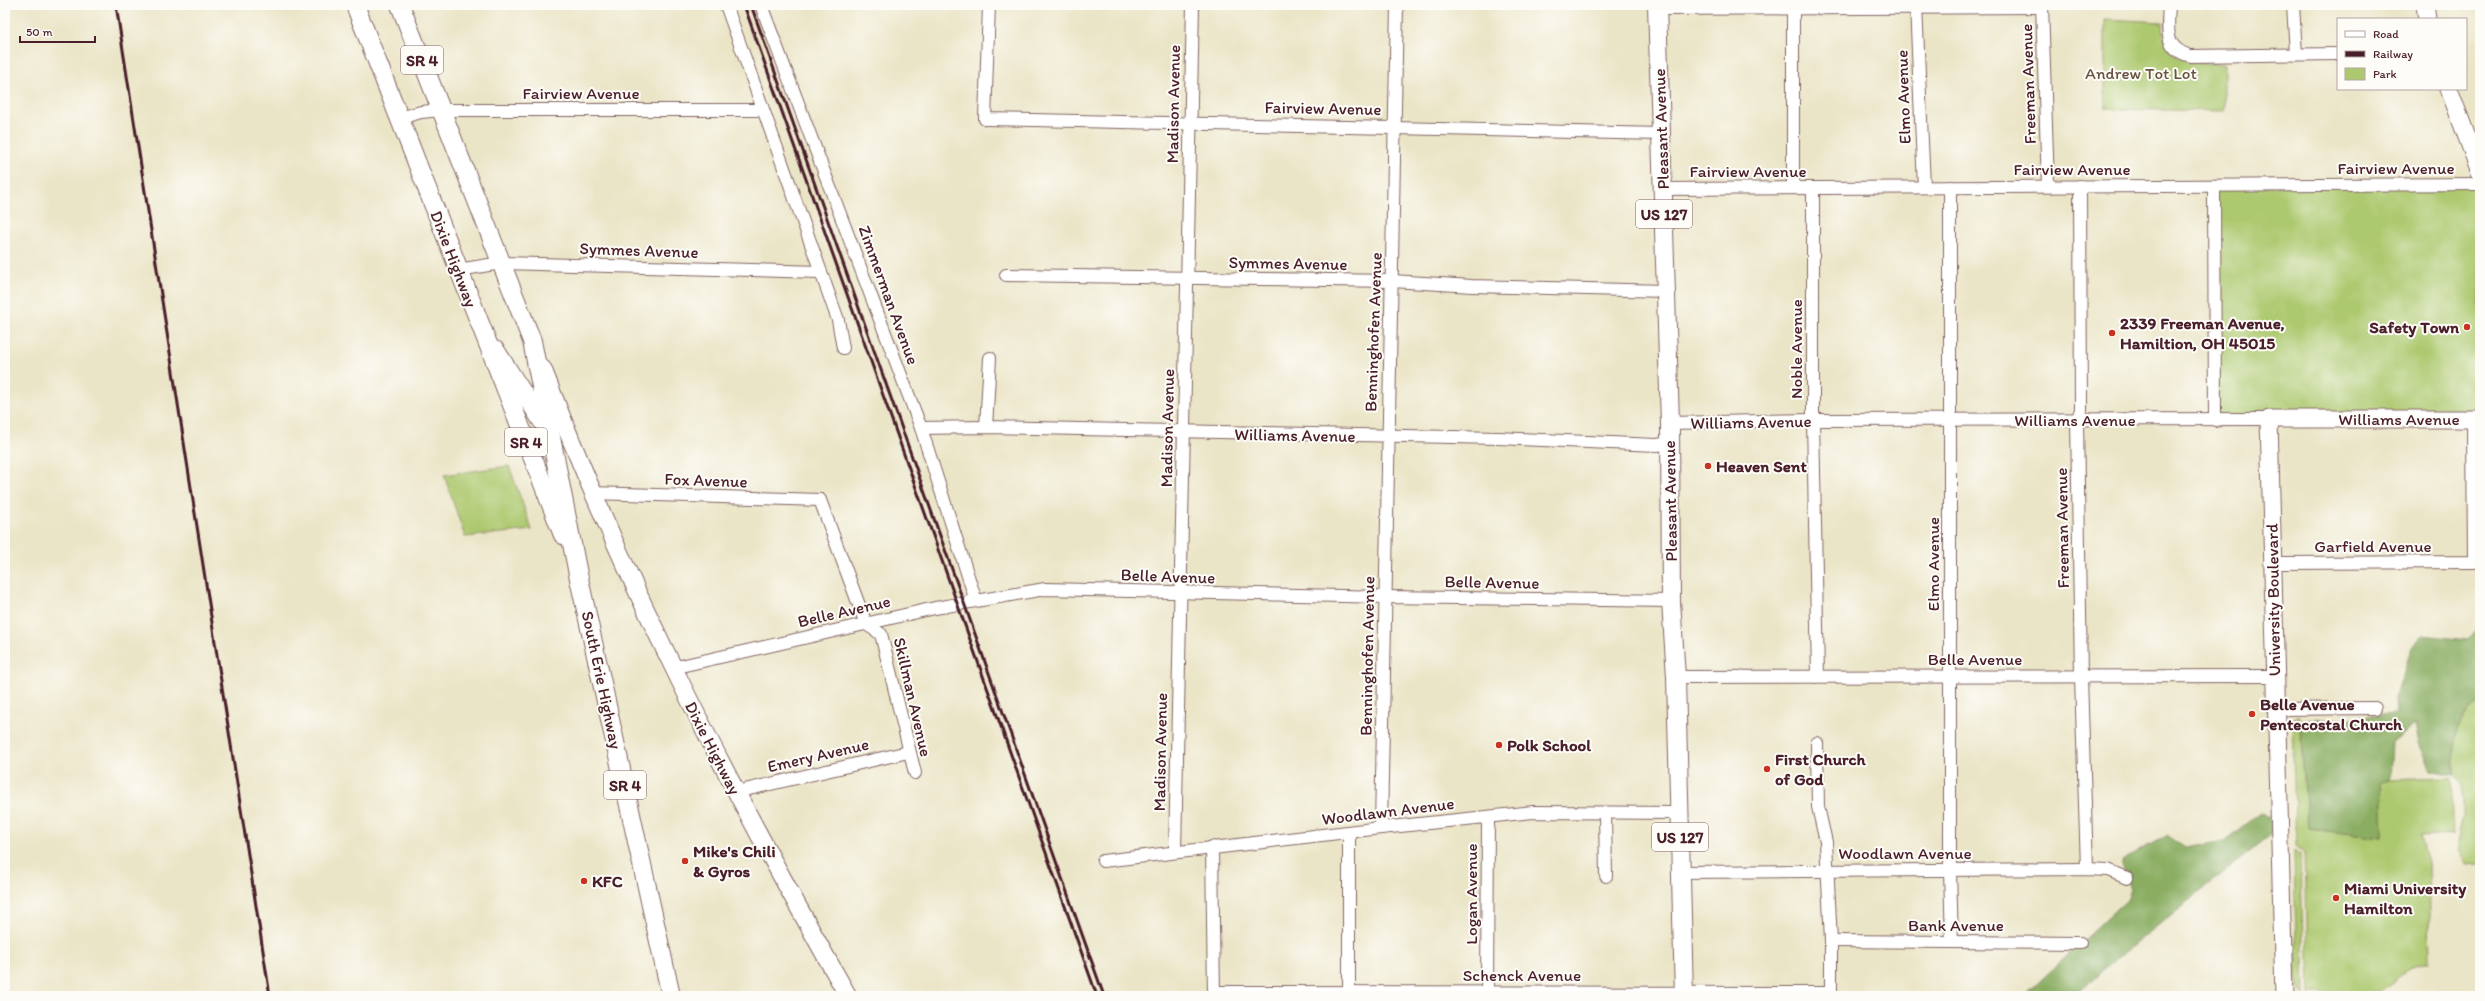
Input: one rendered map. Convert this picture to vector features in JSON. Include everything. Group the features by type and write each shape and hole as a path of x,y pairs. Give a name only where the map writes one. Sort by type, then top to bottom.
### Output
{"main road":[{"name":"Dixie Highway","path":"355,5 473,310"},
{"name":"Dixie Highway","path":"400,5 532,341"},
{"name":"Pleasant Avenue","path":"1657,7 1670,423 1671,601 1676,677 1684,994"},
{"name":"South Erie Highway","path":"473,310 578,574"},
{"name":"South Erie Highway","path":"532,341 578,574 671,996"}],"street":[{"path":"726,5 838,320 843,348"},
{"name":"Zimmerman Avenue","path":"761,5 921,428 976,600"},
{"name":"Fairview Avenue","path":"989,5 985,119 1190,122 1661,134"},
{"name":"Madison Avenue","path":"1175,851 1193,5"},
{"name":"Benninghofen Avenue","path":"1380,828 1397,5"},
{"path":"2169,5 2168,28 2172,46 2181,53 2191,56 2337,54"},
{"path":"2293,5 2296,54"},
{"path":"2425,5 2428,18"},
{"path":"1657,7 2042,6"},
{"name":"Freeman Avenue","path":"2042,6 2048,186"},
{"path":"1793,7 1793,188"},
{"name":"Elmo Avenue","path":"1916,7 1924,187"},
{"path":"2449,90 2480,172"},
{"name":"Fairview Avenue","path":"400,118 421,112 441,110 763,110"},
{"name":"Fairview Avenue","path":"1663,189 2480,184"},
{"name":"Freeman Avenue","path":"2080,186 2081,410 2078,420 2081,677 2087,869"},
{"path":"2214,186 2215,420"},
{"name":"Elmo Avenue","path":"1950,187 1950,870 1952,942"},
{"name":"Noble Avenue","path":"1813,188 1813,420 1818,678"},
{"name":"Symmes Avenue","path":"458,270 502,263 821,272"},
{"name":"Symmes Avenue","path":"1006,275 1392,281 1472,286 1665,291"},
{"name":"Dixie Highway","path":"473,310 517,385 552,438 592,493"},
{"name":"Dixie Highway","path":"532,341 592,493 672,668 736,792 848,996"},
{"path":"986,427 990,358"},
{"name":"University Boulevard","path":"2269,419 2274,676 2284,996"},
{"name":"Williams Avenue","path":"1670,423 1813,420 2476,419"},
{"name":"Garfield Avenue","path":"2272,563 2474,562 2476,419"},
{"name":"Williams Avenue","path":"921,428 986,427 1387,437 1498,438 1652,444 1669,443"},
{"name":"Fox Avenue","path":"592,493 820,500 866,624"},
{"name":"Belle Avenue","path":"672,668 976,600 1045,589 1385,597 1671,601"},
{"name":"Skillman Avenue","path":"866,624 881,634 908,752 915,773"},
{"name":"Belle Avenue","path":"1676,677 1818,678 1950,676 2274,676"},
{"path":"2275,709 2375,708"},
{"path":"1817,743 1818,808 1826,842 1828,870 1831,941 1831,994"},
{"name":"Emery Avenue","path":"736,792 908,752"},
{"name":"Woodlawn Avenue","path":"1103,861 1175,851 1533,812 1679,813"},
{"path":"1605,813 1606,876"},
{"name":"Logan Avenue","path":"1487,994 1488,817"},
{"path":"1349,833 1349,994"},
{"path":"1212,847 1214,994"},
{"name":"Woodlawn Avenue","path":"1681,872 2087,869 2108,870 2127,878"},
{"name":"Bank Avenue","path":"1831,941 2080,943"},
{"name":"Schenck Avenue","path":"1214,994 1831,994"}],"green space":[{"name":"Andrew Tot Lot","path":"2105,19 2163,22 2168,47 2181,59 2190,62 2224,64 2224,111 2105,109"},
{"path":"2480,184 2480,419 2215,420 2214,186"},
{"path":"509,466 532,530 465,537 444,475"},
{"path":"2480,623 2480,702 2463,718 2456,734 2454,743 2454,775 2431,770 2419,742 2415,724 2392,742 2390,780 2381,781 2383,837 2308,829 2300,721 2396,714 2395,698 2412,647 2423,635 2467,640 2478,630"},
{"path":"2480,702 2480,864 2466,865 2459,852 2457,842 2463,816 2463,799 2462,784 2454,775 2453,735 2470,709"},
{"path":"2299,717 2308,829 2383,837 2381,780 2451,778 2454,834 2421,836 2428,862 2430,963 2412,967 2389,985 2375,992 2351,994 2309,993 2305,853 2296,846 2292,719"},
{"path":"2261,812 2279,828 2105,968 2076,996 2024,996 2128,899 2131,890 2122,861 2167,835 2185,848 2224,841"},
{"path":"2294,850 2301,855 2304,994 2297,987"}],"railway":[{"path":"116,5 270,996"},
{"path":"744,5 1097,996"},
{"path":"751,5 1104,996"}],"place":[{"name":"Safety Town","path":"2467,327"},
{"name":"2339 Freeman Avenue, Hamiltion, OH 45015","path":"2112,333"},
{"name":"Heaven Sent","path":"1708,466"},
{"name":"Belle Avenue Pentecostal Church","path":"2252,714"},
{"name":"Polk School","path":"1499,745"},
{"name":"First Church of God","path":"1767,769"},
{"name":"Mike's Chili & Gyros","path":"685,861"},
{"name":"KFC","path":"584,881"},
{"name":"Miami University Hamilton","path":"2336,898"}]}
